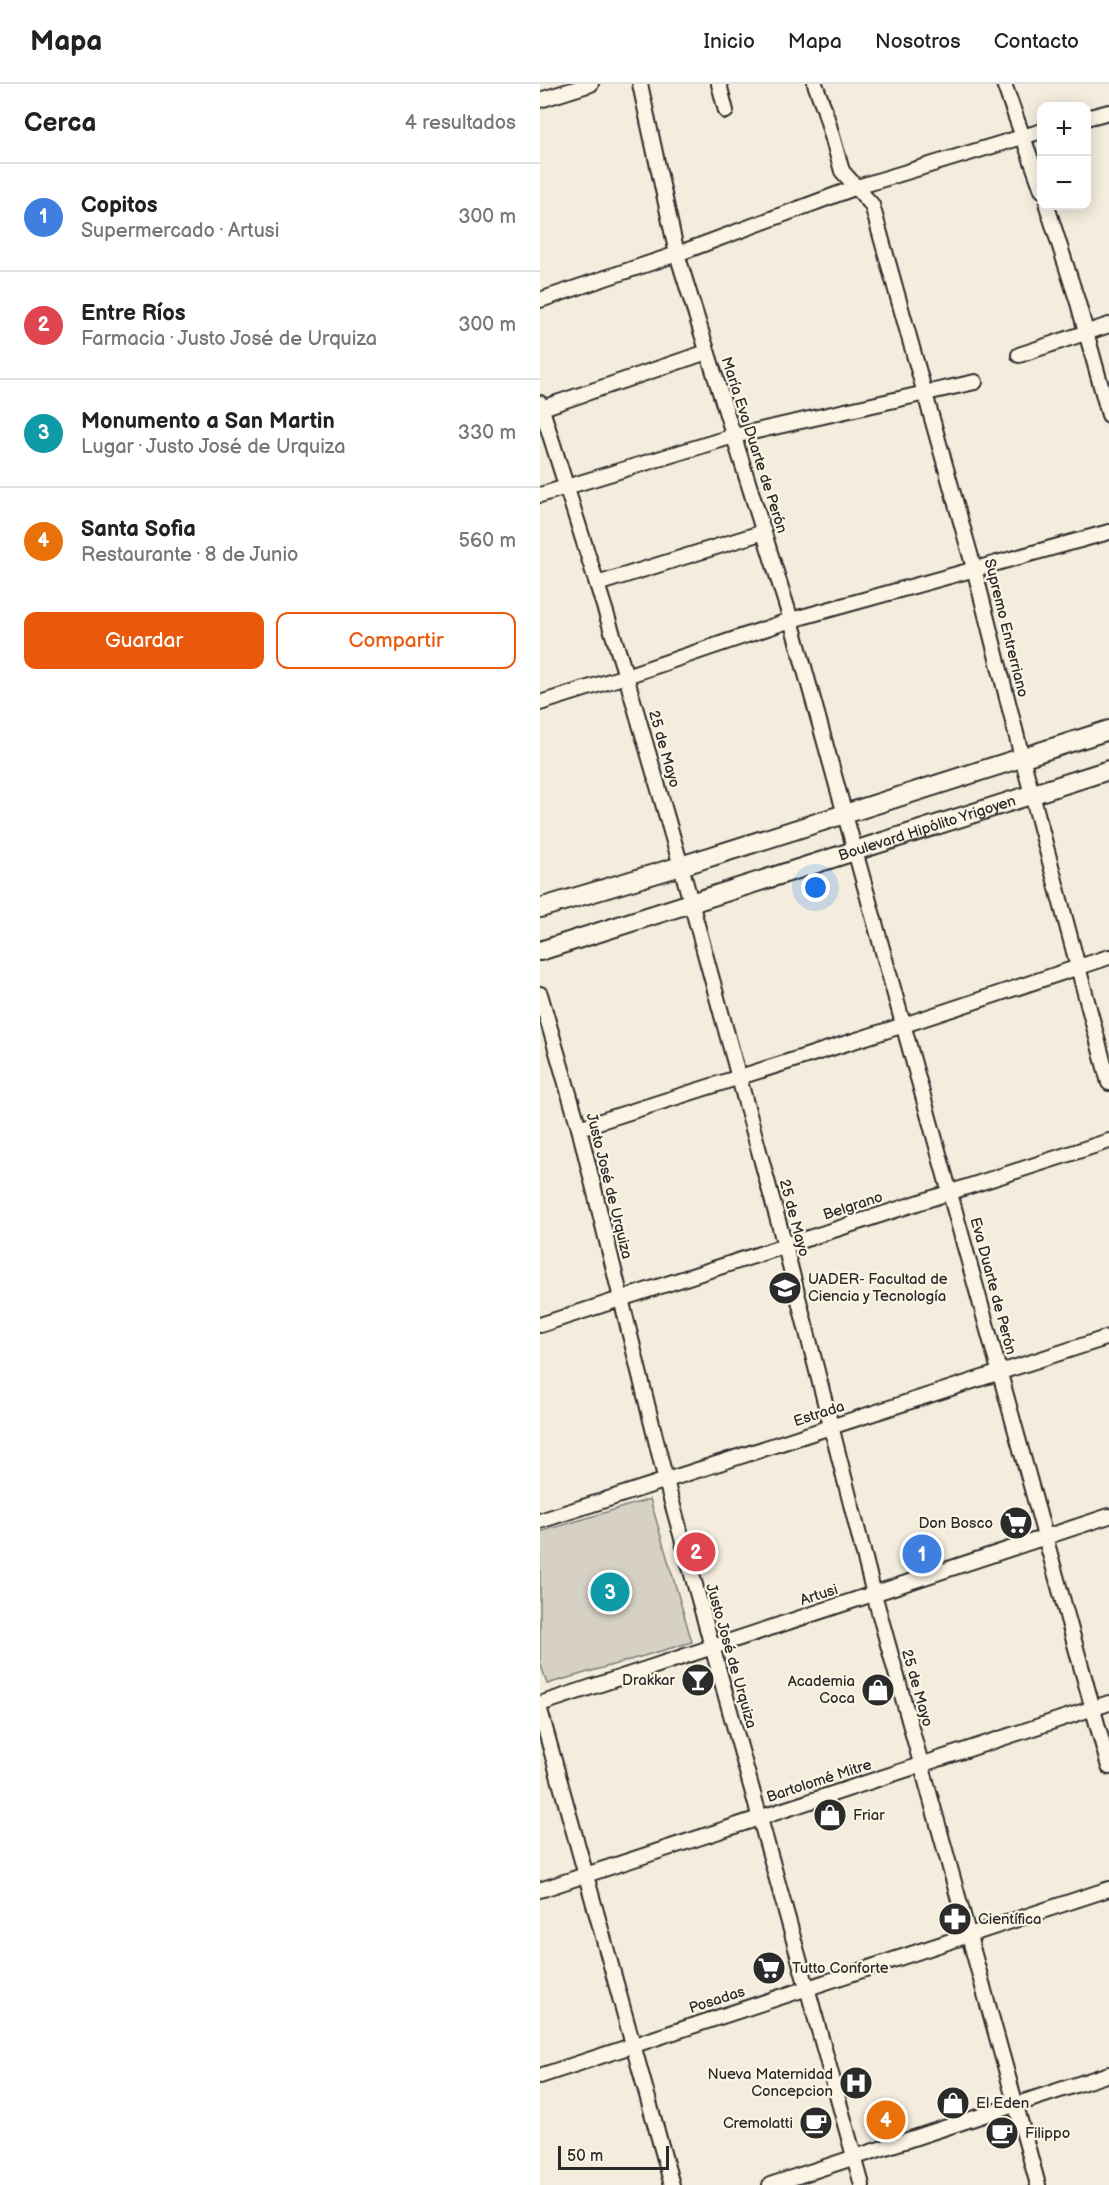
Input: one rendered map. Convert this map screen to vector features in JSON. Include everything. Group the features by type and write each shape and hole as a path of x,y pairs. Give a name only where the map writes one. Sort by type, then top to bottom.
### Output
{"main road":[{"path":"540,908 681,866 1109,730"},
{"name":"Boulevard Hipólito Yrigoyen","path":"540,951 1109,771"}],"street":[{"path":"540,100 591,84"},
{"name":"María Eva Duarte de Perón","path":"640,84 677,254 791,620 845,814"},
{"path":"719,84 726,111"},
{"name":"Supremo Entrerriano","path":"814,84 824,108 842,171 872,205 974,568 1109,1083"},
{"path":"1004,84 1037,178"},
{"path":"1091,117 1109,112"},
{"path":"540,300 677,254 857,187 1037,132"},
{"path":"1048,210 1109,415"},
{"path":"1019,355 1109,325"},
{"path":"541,406 707,352"},
{"path":"540,495 734,436 975,382"},
{"name":"25 de Mayo","path":"541,406 626,676 681,866 785,1246 874,1594 1038,2185"},
{"path":"597,584 764,532"},
{"path":"540,702 626,676 791,620 1109,532"},
{"name":"Eva Duarte de Perón","path":"845,814 1109,1767"},
{"path":"579,1128 904,1026 1109,957"},
{"name":"Justo José de Urquiza","path":"540,994 579,1128 666,1481 862,2185"},
{"name":"Belgrano","path":"540,1325 1109,1141"},
{"name":"Estrada","path":"540,1521 1109,1337"},
{"name":"Artusi","path":"540,1704 1109,1516"},
{"name":"Bartolomé Mitre","path":"540,1890 1109,1703"},
{"path":"540,1710 672,2185"},
{"name":"Posadas","path":"540,2076 1109,1889"},
{"path":"770,2185 1109,2074"}],"shaded area":[{"path":"650,1499 692,1642 547,1684 540,1662 540,1532"}],"place":[{"name":"UADER- Facultad de Ciencia y Tecnología","path":"785,1288"},
{"name":"Don Bosco","path":"1016,1523"},
{"name":"Entre Ríos","path":"696,1552"},
{"name":"Copitos","path":"922,1554"},
{"name":"Monumento a San Martin","path":"610,1592"},
{"name":"Drakkar","path":"698,1680"},
{"name":"Academia Coca","path":"878,1690"},
{"name":"Friar","path":"830,1815"},
{"name":"Científica","path":"955,1919"},
{"name":"Tutto Conforte","path":"769,1968"},
{"name":"Nueva Maternidad Concepcion","path":"856,2083"},
{"name":"El Eden","path":"953,2103"},
{"name":"Santa Sofia","path":"886,2120"},
{"name":"Cremolatti","path":"816,2123"},
{"name":"Filippo","path":"1002,2133"}]}
